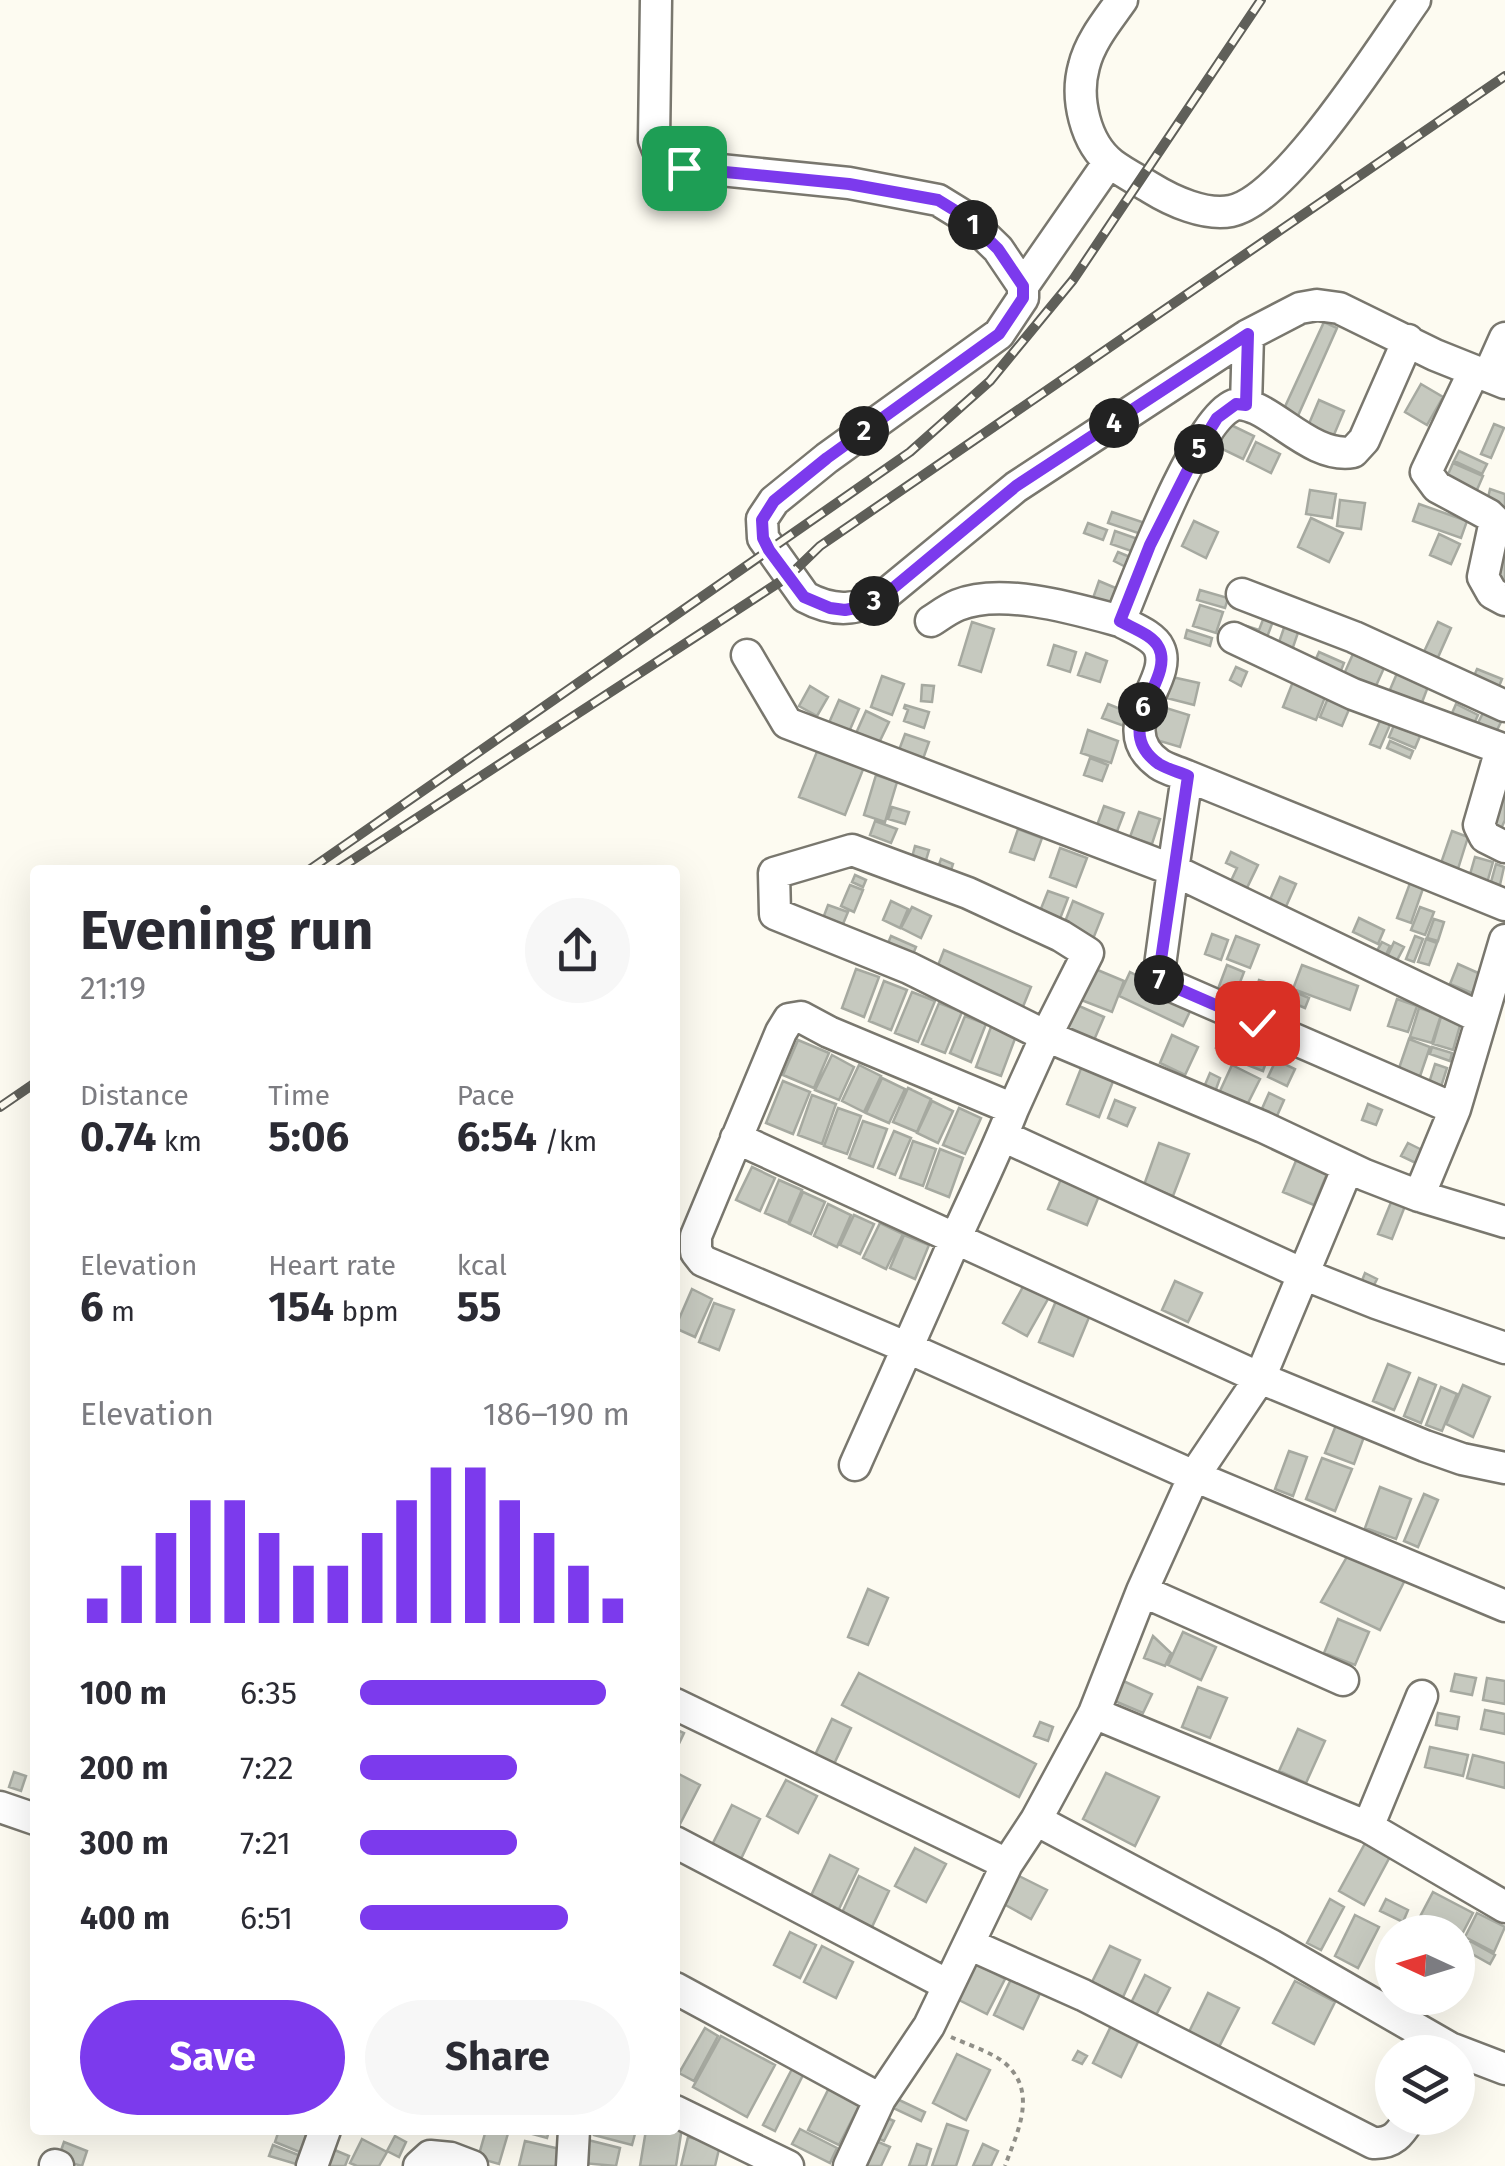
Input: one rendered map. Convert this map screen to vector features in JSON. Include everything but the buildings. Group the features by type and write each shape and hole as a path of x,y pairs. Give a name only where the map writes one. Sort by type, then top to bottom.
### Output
{"street":[{"path":"656,0 654,140 660,155 671,164 849,184 938,200 964,216 998,249 1023,286 1023,298 999,334 774,501 762,520 763,538 804,597 830,608 866,606 886,594 1016,486 1248,334 1300,308 1339,308 1489,377"},
{"path":"1122,0 1084,64 1082,104 1088,131 1109,162 1182,204 1231,211 1266,192 1326,126 1415,0"},
{"path":"1023,286 1109,162"},
{"path":"1246,405 1248,334"},
{"path":"1505,338 1489,377 1426,472 1437,486 1495,521 1483,577 1492,593 1505,600"},
{"path":"1120,621 1150,545 1217,418 1236,404 1246,405 1341,454 1353,452 1364,440 1408,340"},
{"path":"1242,594 1354,637 1505,706"},
{"path":"930,621 959,604 1017,600 1063,606 1120,621 1150,638 1159,648 1161,662 1142,708 1140,732 1158,763 1505,906"},
{"path":"1234,638 1354,694 1503,749 1478,826 1486,838 1505,847"},
{"path":"747,655 787,723 1174,870 1481,1018"},
{"path":"1188,776 1158,980 1455,1109"},
{"path":"855,1465 1046,1036 1088,953 1061,936 968,893 852,850 774,873 776,914 909,968 1046,1036 1263,1126 1348,1167 1419,1196 1505,1222"},
{"path":"1419,1196 1455,1109 1505,940"},
{"path":"1505,1348 1303,1274 801,1017 789,1019 781,1032 696,1236 696,1252 703,1261 1194,1476 1505,1606"},
{"path":"736,1138 1260,1378 1425,1446 1505,1468"},
{"path":"849,2166 880,2099 929,2026 971,1946 1007,1864 1036,1820 1094,1713 1142,1591 1194,1476 1260,1378 1348,1167"},
{"path":"1142,1591 1344,1680"},
{"path":"1368,1827 1422,1696"},
{"path":"680,1706 1007,1864"},
{"path":"1094,1713 1368,1827 1505,1907"},
{"path":"0,1807 30,1817"},
{"path":"1036,1820 1271,1945 1424,2035"},
{"path":"680,1845 948,1985"},
{"path":"971,1946 1083,1995 1373,2144 1386,2144 1399,2135"},
{"path":"680,1991 880,2099"},
{"path":"1475,2059 1505,2069"},
{"path":"680,2113 788,2166"},
{"path":"312,2166 323,2135"},
{"path":"572,2166 574,2135"},
{"path":"419,2166 430,2156 472,2166"}],"path":[{"path":"929,2026 1008,2065 1020,2084 1024,2114 1004,2166"}],"railway":[{"path":"316,865 910,452 990,381 1073,280 1261,0"},
{"path":"345,865 789,576 820,546 1505,76"},
{"path":"0,1107 30,1086"}],"route":[{"path":"684,168 849,184 938,200 964,216 998,249 1023,286 1023,298 999,334 827,458 774,501 762,520 763,538 769,550 804,597 830,608 866,606 886,594 1016,486 1248,334 1246,405 1236,404 1217,418 1201,444 1150,545 1120,621 1150,638 1159,648 1161,662 1142,708 1142,740 1158,763 1188,776 1158,980 1257,1023"}]}
